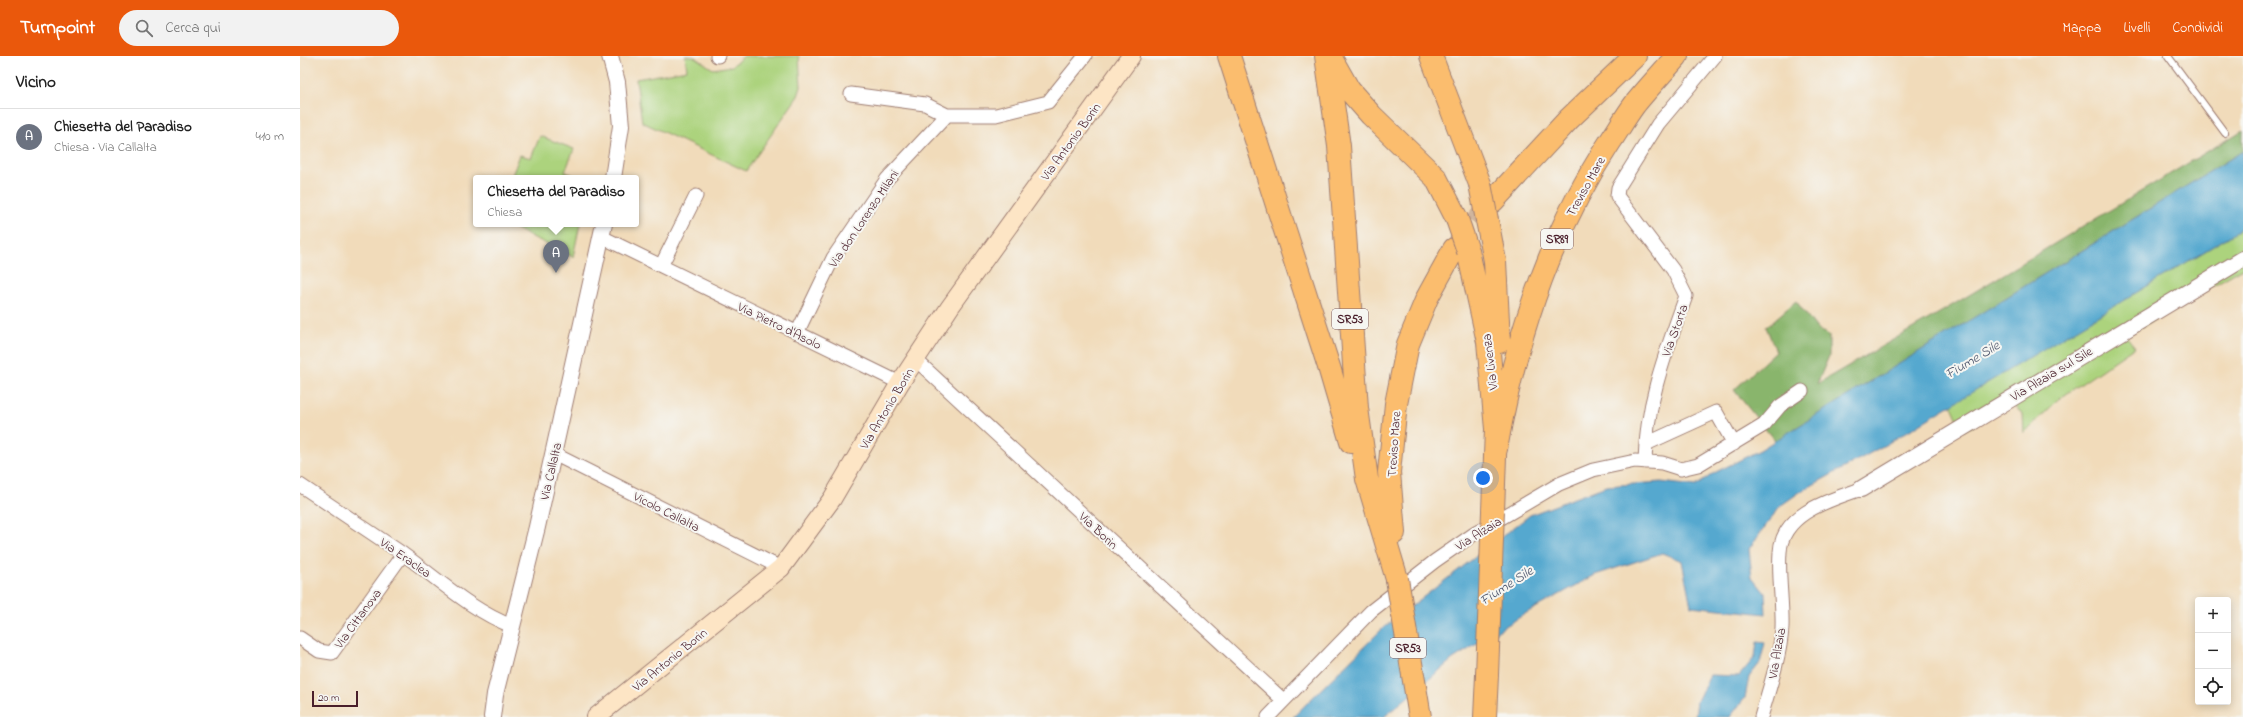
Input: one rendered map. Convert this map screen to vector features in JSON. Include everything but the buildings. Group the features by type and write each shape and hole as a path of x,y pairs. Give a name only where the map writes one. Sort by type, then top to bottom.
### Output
{"highway":[{"path":"1229,56 1329,366 1358,466 1367,479"},
{"name":"SR53","path":"1326,56 1339,146 1357,408 1367,479 1397,578 1420,717"},
{"name":"Via Livenza","path":"1329,56 1349,90 1371,115 1436,178 1457,219 1461,250 1488,342 1496,449 1485,717"},
{"path":"1431,56 1490,211 1502,417"},
{"path":"1490,211 1569,119 1635,56"},
{"name":"Treviso Mare","path":"1496,449 1514,356 1541,276 1570,210 1594,167 1634,105 1677,56"},
{"name":"Treviso Mare","path":"1397,578 1389,472 1396,404 1408,344 1427,298 1461,250"}],"main road":[{"name":"Via Antonio Borin","path":"596,717 781,568 832,499 915,359 1131,56"}],"street":[{"path":"610,56 617,82 621,126 613,175"},
{"path":"851,94 925,104 947,115 996,115 1048,102 1085,56"},
{"name":"Via Storta","path":"1645,462 1647,423 1660,367 1686,296 1673,270 1617,196 1618,188 1658,124 1715,56"},
{"name":"Via don Lorenzo Milani","path":"797,333 833,258 887,179 947,115"},
{"path":"661,266 696,196"},
{"name":"Via Pietro d'Asolo","path":"603,231 661,266 900,383"},
{"name":"Via Callalta","path":"492,717 512,626 554,454 603,231"},
{"name":"Via Alzaia sul Sile","path":"1860,489 2243,259"},
{"name":"Via Borin","path":"915,359 1283,700"},
{"name":"Via Alzaia","path":"1268,717 1371,611 1435,561 1474,534 1559,484 1593,470 1635,461 1662,463 1681,469 1698,465 1764,425 1780,406 1802,391"},
{"path":"1646,444 1716,412 1734,444"},
{"name":"Vicolo Callalta","path":"554,454 781,568"},
{"name":"Via Eraclea","path":"300,485 403,554 471,604 500,621 512,626"},
{"name":"Via Alzaia","path":"1761,717 1774,672 1782,629 1780,551 1785,534 1797,519 1822,502 1860,489"},
{"name":"Via Cittanova","path":"300,638 319,651 332,653 403,554"}],"lane":[{"path":"2168,56 2225,133"}],"green space":[{"path":"685,56 693,56 713,69 732,66 744,56 799,56 801,87 798,96 746,171 642,122 636,79 687,70"},
{"path":"2243,130 2243,151 1775,441 1734,390 1776,351 1766,327 1796,301 1818,330 1829,335 1829,356 1817,384 1941,312"},
{"path":"540,136 574,149 565,172 574,175 512,175 520,155 531,158"},
{"path":"512,227 579,227 573,257"},
{"path":"2243,228 2243,268 2126,336 2135,347 2059,399 2024,433 2023,414 2010,403 1963,431 1951,404"}],"water":[{"name":"Fiume Sile","path":"2243,151 2243,228 1885,445 1800,492 1780,506 1749,549 1752,577 1765,593 1766,614 1691,606 1682,561 1662,553 1595,575 1528,612 1453,659 1384,717 1293,717 1383,628 1530,515 1606,486 1661,482 1696,486 1714,473 1760,450"},
{"path":"1757,642 1765,643 1760,663 1749,677 1745,698 1730,717 1695,717 1697,701 1710,675 1739,676 1755,657"}],"tunnel":[{"path":"1454,249 1493,201"}],"place":[{"name":"Chiesetta del Paradiso","path":"556,273"}]}
